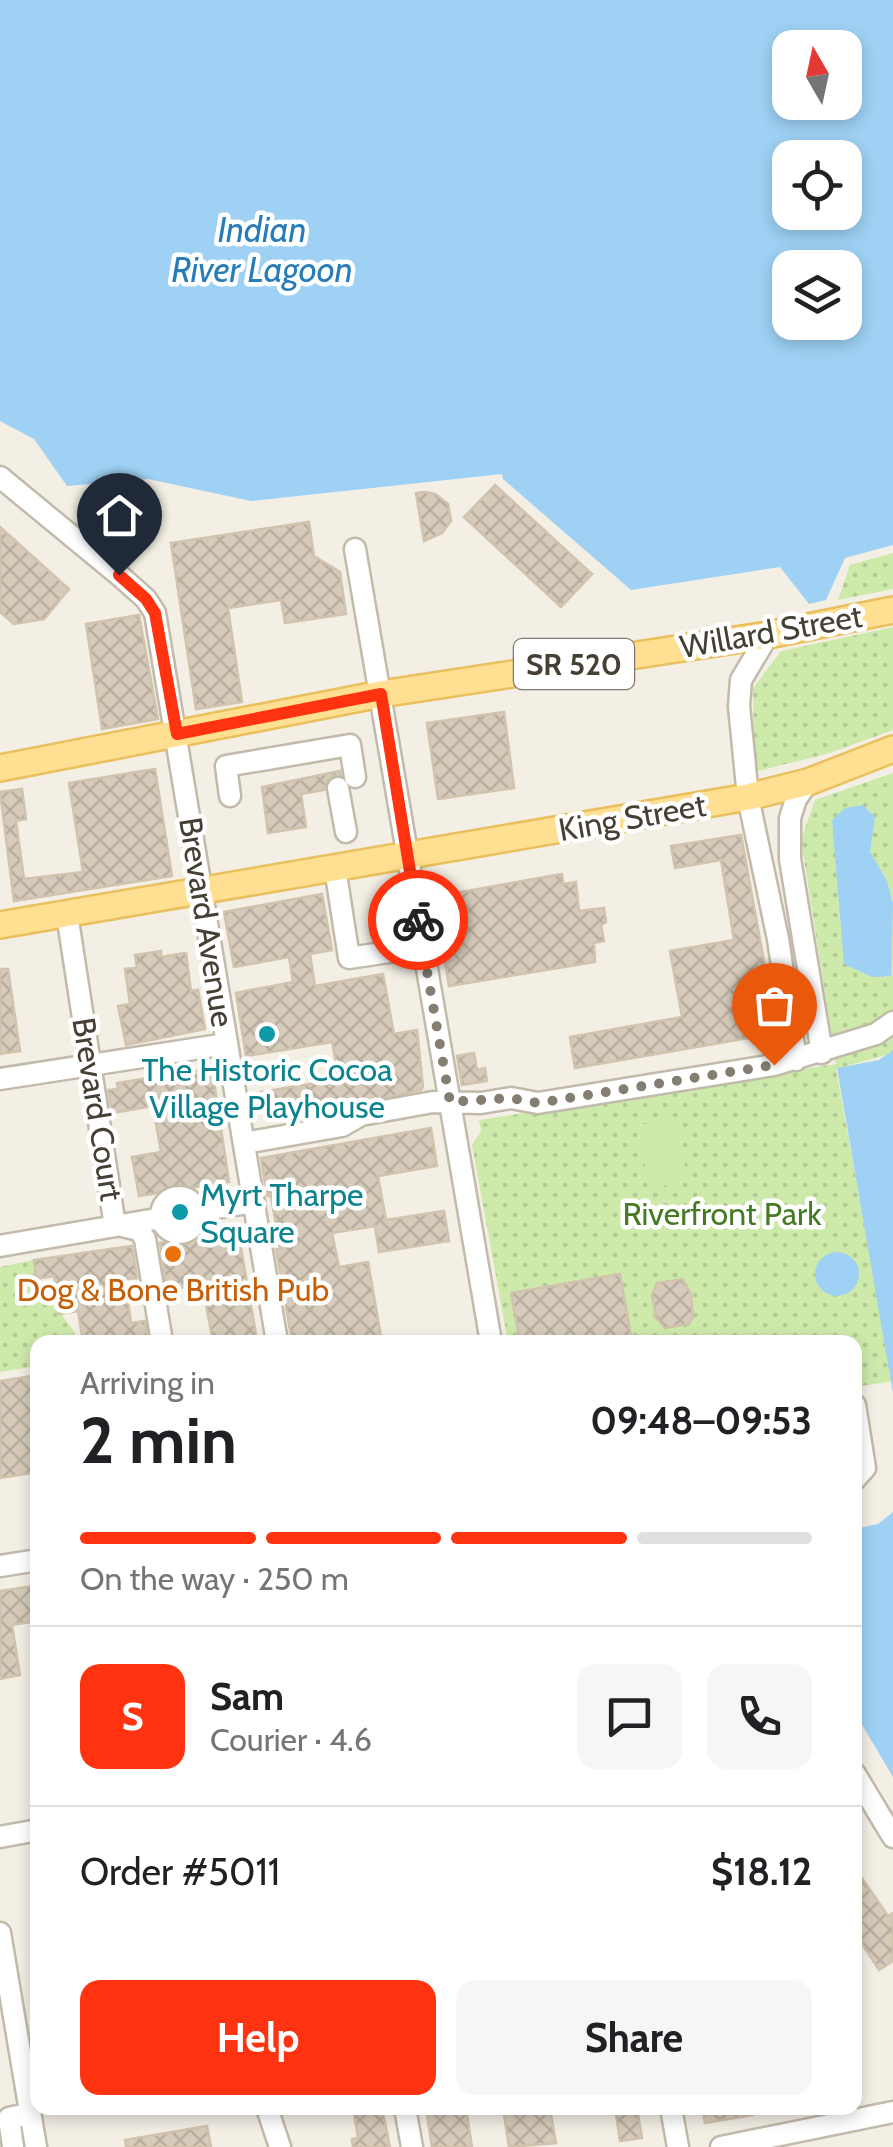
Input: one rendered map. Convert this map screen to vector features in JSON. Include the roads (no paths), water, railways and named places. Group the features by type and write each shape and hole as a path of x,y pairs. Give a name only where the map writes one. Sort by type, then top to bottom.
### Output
{"main road":[{"name":"Willard Street","path":"0,768 381,694 768,634 893,610"},
{"name":"King Street","path":"10,923 748,796 808,782 893,749"}],"street":[{"name":"Brevard Avenue","path":"0,477 119,575 146,599 155,613 276,1335"},
{"path":"356,548 490,1335"},
{"path":"768,634 741,680 739,706 748,796 778,938 796,1060"},
{"path":"230,796 226,766 350,745 343,779 346,832"},
{"path":"808,782 790,818 790,859 822,1053"},
{"path":"334,868 349,958 422,946"},
{"name":"Brevard Court","path":"67,914 116,1226 139,1230 145,1239 161,1335"},
{"path":"244,1143 342,1126 361,1115 450,1102 510,1098 538,1103 796,1060 876,1034 893,1022"},
{"path":"0,1079 226,1044"},
{"path":"0,1246 162,1218 166,1204 176,1198 187,1198 197,1212 254,1202"},
{"path":"0,1566 30,1561"},
{"path":"862,1786 893,1837"},
{"path":"0,1837 30,1831"},
{"path":"0,1933 8,2030 30,2109"},
{"path":"721,2147 893,2112"},
{"path":"13,2147 4,2118 30,2113"},
{"path":"31,2115 36,2147"},
{"path":"269,2115 280,2147"},
{"path":"406,2115 412,2147"},
{"path":"672,2115 678,2147"}],"water":[{"name":"Indian River Lagoon","path":"0,0 893,0 893,545 845,558 826,600 809,604 780,567 631,590 503,479 502,474 251,501 148,479 67,486 34,439 0,421"},
{"path":"863,805 875,817 870,852 887,881 893,904 891,976 872,977 844,964 832,820 845,808"},
{"path":"893,1050 893,1393 837,1068 879,1060"},
{"path":"837,1252 852,1259 859,1274 852,1289 837,1296 822,1289 815,1274 822,1259"},
{"path":"893,1512 893,1777 862,1725 862,1527 878,1524"}],"place":[{"name":"The Historic Cocoa Village Playhouse","path":"267,1034"},
{"name":"Myrt Tharpe Square","path":"180,1212"},
{"name":"Dog & Bone British Pub","path":"173,1254"}],"park label":[{"name":"Riverfront Park","path":"722,1213"}]}
